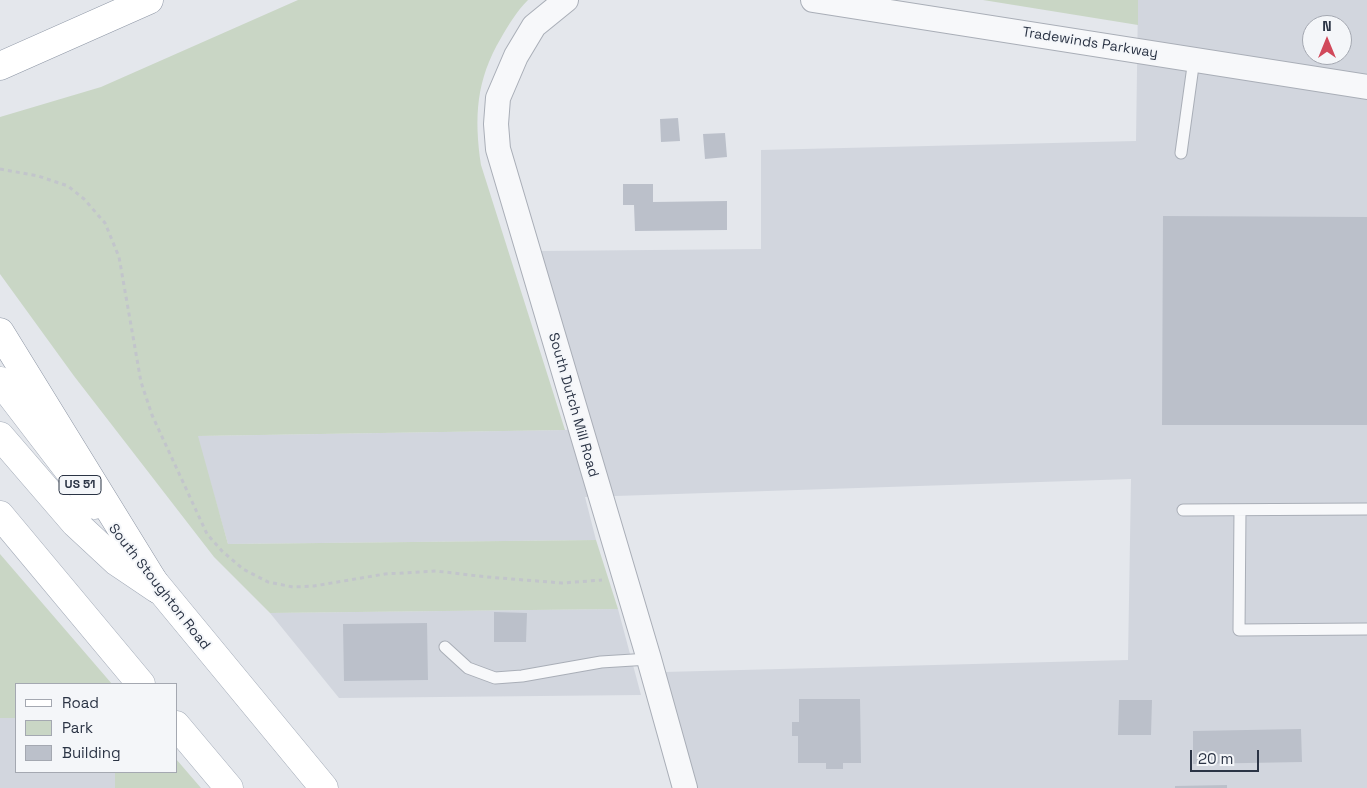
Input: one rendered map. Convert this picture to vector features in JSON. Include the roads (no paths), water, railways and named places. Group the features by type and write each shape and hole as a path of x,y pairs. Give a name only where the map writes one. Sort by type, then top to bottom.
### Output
{"main road":[{"path":"0,66 148,0"},
{"path":"0,332 158,590"},
{"name":"South Stoughton Road","path":"0,381 158,590 324,788"},
{"path":"0,436 58,504 104,551 116,562 158,590"},
{"path":"0,514 140,683"},
{"path":"178,727 229,788"}],"street":[{"name":"South Dutch Mill Road","path":"566,0 534,26 516,56 498,98 496,124 498,149 649,659 685,788"},
{"name":"Tradewinds Parkway","path":"812,0 1367,87"}],"lane":[{"path":"1181,153 1194,60"},
{"path":"1183,510 1367,509"},
{"path":"1240,510 1239,630 1367,629"},
{"path":"445,647 468,668 495,678 522,676 601,662 649,659"}]}
